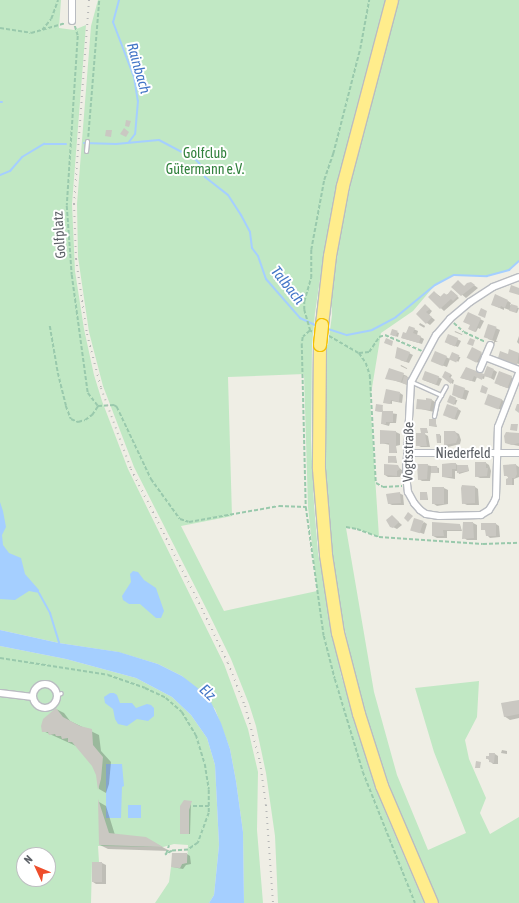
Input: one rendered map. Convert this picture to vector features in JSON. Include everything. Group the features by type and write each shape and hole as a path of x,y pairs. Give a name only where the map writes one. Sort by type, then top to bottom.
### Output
{"highway":[{"path":"392,0 343,186 330,256 320,345 319,470 326,555 338,633 359,714 382,786 432,903"}],"street":[{"path":"72,0 72,20"},
{"name":"Vogtsstraße","path":"497,453 496,497 489,510 481,515 439,516 426,514 414,503 408,492 411,382 425,352 436,335 450,319 470,302 493,287 519,277"},
{"path":"480,369 490,345"},
{"path":"485,357 519,372 499,420 497,453"},
{"name":"Niederfeld","path":"408,453 519,453"},
{"path":"44,684 51,686 58,694 55,702 46,708 37,705 32,696 35,689 44,684"},
{"path":"0,693 32,696"}],"lane":[{"path":"86,151 87,143"},
{"path":"411,382 441,395"},
{"name":"Vogtsstraße","path":"434,416 441,395 446,386"}],"path":[{"path":"42,30 51,20 58,0"},
{"path":"87,143 90,123 98,0"},
{"path":"310,331 304,302 311,278 311,250 324,180 333,154 360,49 369,0"},
{"path":"0,28 31,33 72,20"},
{"name":"Golfplatz","path":"72,20 78,36 67,206 72,276 88,393 98,406"},
{"path":"450,319 464,332 490,345"},
{"path":"50,326 58,373 66,406 71,419 78,422 85,420 92,415 98,406 114,405 117,407 134,446 159,491 180,519 189,522 279,506 306,507"},
{"path":"408,485 383,487 376,483 370,375 366,363 359,353 369,352 379,337 385,335 425,352"},
{"path":"346,527 357,529 379,537 483,544 519,543"},
{"path":"0,658 108,676 145,688 166,698 182,712 196,735 205,764 210,806 204,829 198,842 188,850 172,851 165,855 169,845"},
{"path":"193,806 210,806"}],"green space":[{"path":"0,0 61,0 59,28 74,30 86,25 72,204 75,271 84,329 94,375 102,401 128,469 224,664 248,729 258,772 257,830 263,903 244,903 243,832 236,781 230,749 215,709 182,676 158,664 118,652 59,643 0,630"},
{"name":"Golfclub Gütermann e.V.","path":"98,0 385,0 355,113 326,239 312,344 311,440 318,553 341,675 384,809 424,903 278,903 275,836 266,773 256,726 249,704 231,659 134,467 103,386 89,332 78,257 77,204 91,26","holes":["304,374 308,507 317,591 224,611 181,526 232,516 228,377"]},
{"path":"399,0 519,0 519,261 509,270 487,276 453,275 435,285 413,311 381,333 370,400 379,537 357,529 346,528 374,692 397,775 428,850 466,833 434,752 415,688 479,681 477,717 465,740 469,759 486,798 480,813 490,834 519,817 519,903 439,903 407,832 377,752 355,676 336,590 325,467 326,345 328,345 332,315 331,299 340,237 351,182"},
{"path":"0,646 66,659 136,678 172,697 191,715 207,738 215,765 219,845 214,895 209,903 155,903 169,882 171,867 180,868 182,864 187,862 188,845 174,844 163,847 98,846 99,862 92,862 91,903 0,903"}],"water":[{"path":"0,502 6,527 2,535 3,545 9,553 21,558 25,574 39,590 39,593 29,591 15,600 0,599"},
{"path":"133,571 138,572 144,580 156,588 164,611 161,618 156,618 140,604 129,604 123,600 122,596 131,582 130,574"},
{"path":"0,630 59,643 119,652 158,664 182,676 208,696 221,723 230,749 236,781 243,832 244,903 209,903 214,895 219,845 215,765 207,738 191,715 172,697 136,678 66,659 0,646"},
{"path":"110,693 117,695 120,703 132,703 136,708 147,704 151,705 154,708 154,716 148,721 137,719 127,726 118,724 115,719 113,709 105,703 104,697"},
{"path":"106,764 122,764 124,786 122,787 121,818 106,818"},
{"path":"128,805 141,805 141,818 128,818"}],"building":[{"path":"126,120 131,121 129,127 125,126"},
{"path":"124,128 129,132 126,137 120,134"},
{"path":"106,130 112,130 111,137 105,136"},
{"path":"458,280 464,286 471,282 475,285 461,296 451,287"},
{"path":"511,285 519,288 519,295 509,292"},
{"path":"451,290 458,296 453,301 451,299 440,309 428,297 434,291 440,297 444,293 447,295"},
{"path":"495,294 508,300 505,308 491,305"},
{"path":"425,304 430,309 426,312 432,317 426,324 416,314"},
{"path":"511,304 518,306 516,313 509,311"},
{"path":"481,308 487,311 485,318 478,315"},
{"path":"468,312 481,318 475,332 468,329 470,325 463,322"},
{"path":"488,324 497,327 492,340 484,337"},
{"path":"409,326 415,328 413,333 421,336 419,343 401,338 403,332 406,333"},
{"path":"392,329 398,331 396,337 390,335"},
{"path":"448,334 458,338 455,346 445,342"},
{"path":"386,338 393,341 392,346 384,343"},
{"path":"470,338 475,340 473,346 467,344"},
{"path":"397,347 410,352 406,362 395,358"},
{"path":"472,347 482,352 476,363 467,358"},
{"path":"509,349 519,353 517,365 498,358 500,351 508,354"},
{"path":"435,351 447,356 443,366 431,361"},
{"path":"452,352 459,355 456,362 449,359"},
{"path":"487,366 494,369 491,378 483,376 482,380 474,376 472,381 460,378 466,367 484,374"},
{"path":"389,368 404,373 401,382 385,379"},
{"path":"425,371 439,376 436,385 422,379"},
{"path":"445,371 451,374 449,377 453,379 451,384 442,377"},
{"path":"499,371 512,376 507,388 494,383"},
{"path":"404,376 409,377 407,385 402,383"},
{"path":"454,384 465,388 462,399 452,395"},
{"path":"482,385 488,388 486,394 480,392"},
{"path":"386,389 400,392 399,402 391,400 390,404 383,403"},
{"path":"488,394 502,399 498,409 484,404"},
{"path":"450,395 456,398 454,405 447,402"},
{"path":"426,398 432,399 430,410 416,409 417,399 426,400"},
{"path":"376,404 383,405 382,411 393,411 393,422 381,424 382,412 375,411"},
{"path":"447,404 458,408 454,419 443,415"},
{"path":"517,404 519,404 519,413 515,410"},
{"path":"429,419 436,419 436,426 429,426"},
{"path":"511,424 518,424 517,431 510,430"},
{"path":"420,428 427,428 427,433 425,433 427,446 416,446 416,433 421,433"},
{"path":"380,430 396,431 396,453 389,453 389,443 380,444"},
{"path":"444,431 455,431 458,437 456,443 444,445"},
{"path":"506,432 519,433 519,443 512,445 505,443 504,436"},
{"path":"436,434 440,434 440,443 437,443"},
{"path":"388,456 396,456 396,462 388,463"},
{"path":"475,462 486,462 486,468 488,468 487,476 475,477"},
{"path":"456,463 456,469 452,469 452,477 442,477 442,464"},
{"path":"384,464 398,465 400,469 397,471 397,476 384,475"},
{"path":"417,464 428,464 427,479 418,480"},
{"path":"516,464 517,474 515,478 512,478 512,485 506,485 506,479 508,476 504,476 503,465"},
{"path":"457,465 468,465 468,471 457,473"},
{"path":"431,466 437,466 438,473 431,473"},
{"path":"462,485 475,486 475,503 462,504"},
{"path":"432,487 444,487 444,504 432,504"},
{"path":"400,492 401,503 388,504 386,494"},
{"path":"420,492 427,492 427,500 420,500"},
{"path":"408,512 413,516 408,522 404,518"},
{"path":"392,515 399,522 393,528 390,527 386,520"},
{"path":"414,518 424,521 420,533 410,530"},
{"path":"432,522 460,524 461,530 443,530 444,536 432,536"},
{"path":"463,522 473,522 474,538 462,539"},
{"path":"481,523 496,523 496,536 486,536 485,530 481,530"},
{"path":"519,700 519,714 504,717 501,703"},
{"path":"56,708 63,717 80,726 92,729 93,745 103,757 101,779 98,790 96,775 92,766 72,742 68,742 68,738 62,739 61,736 56,736 55,734 49,735 48,732 42,732 41,726 43,719"},
{"path":"489,753 495,753 494,763 489,762 489,759 486,759 486,756 489,756"},
{"path":"476,761 481,762 480,768 475,768"},
{"path":"98,799 109,833 146,837 163,847 99,845"},
{"path":"184,800 192,801 189,810 189,834 180,834 180,806"},
{"path":"172,853 187,853 187,863 182,864 180,868 171,867"},
{"path":"92,862 102,862 102,882 92,882"}],"waterway":[{"name":"Rainbach","path":"119,0 113,22 134,77 138,101 135,134 129,142"},
{"name":"Talbach","path":"84,143 116,144 159,140 195,159 199,163 205,177 228,195 241,215 250,232 252,248 258,256 266,279 300,318 317,326"},
{"name":"Talbach","path":"0,175 10,171 22,157 44,144 66,144"},
{"name":"Talbach","path":"325,328 347,335 372,330 396,317 435,285 454,275 487,276 509,270 519,261"},
{"path":"39,593 50,613 59,643"}],"railway":[{"path":"89,0 74,204 76,259 87,334 101,388 131,469 204,613 228,663 245,706 260,762 266,805 273,903"}],"water label":[{"name":"Elz","path":"208,692"}]}
